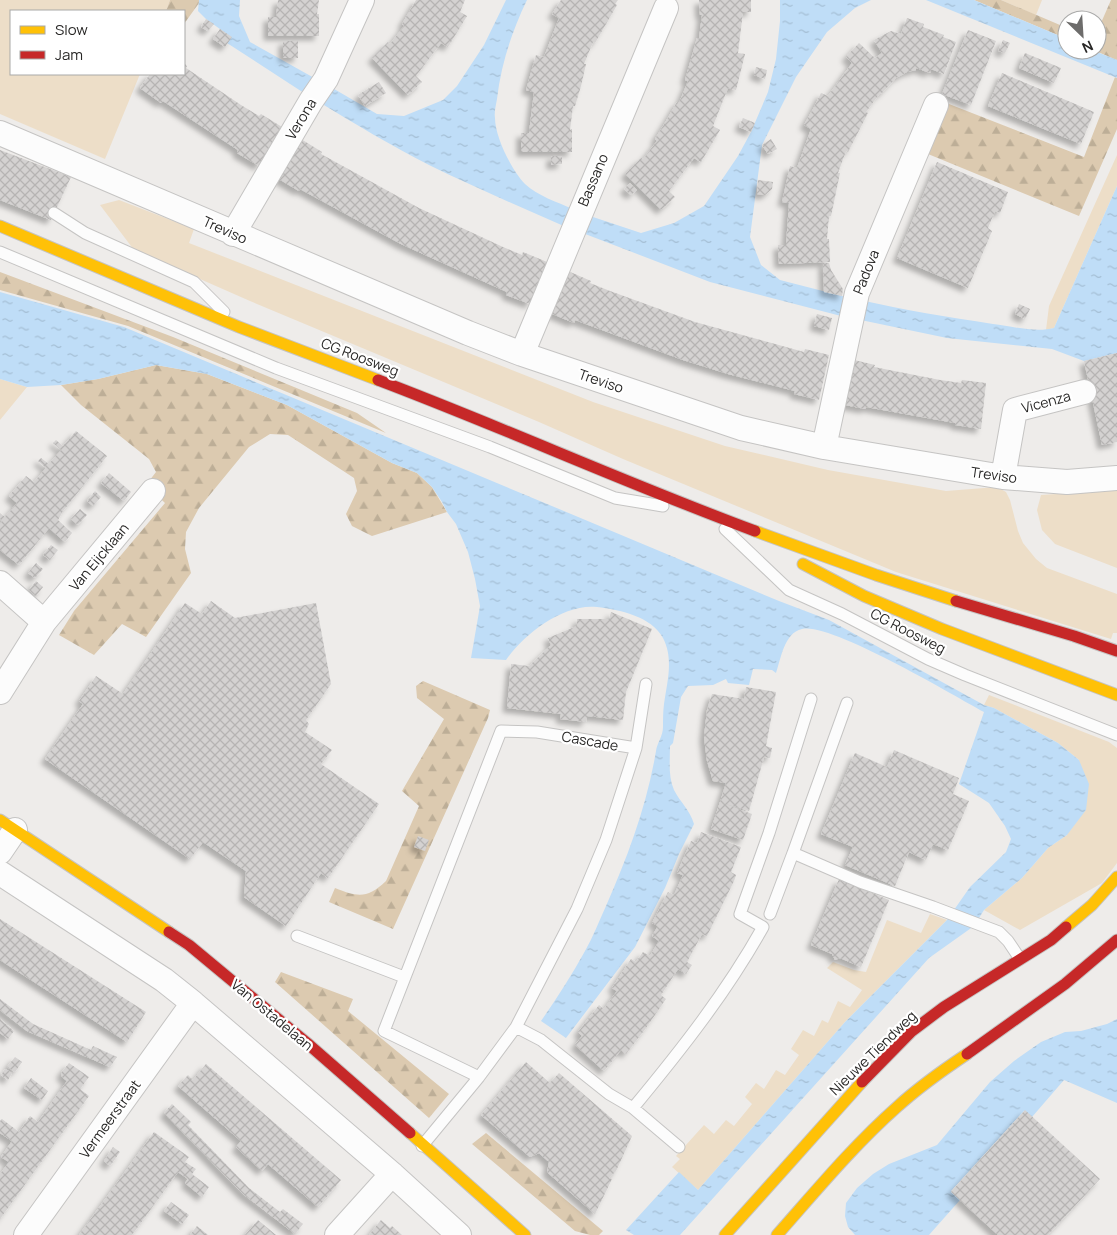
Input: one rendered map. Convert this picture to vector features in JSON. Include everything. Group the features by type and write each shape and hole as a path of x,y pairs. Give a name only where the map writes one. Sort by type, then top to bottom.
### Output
{"street":[{"name":"Verona","path":"233,234 311,101 326,79 362,0"},
{"name":"Bassano","path":"522,354 580,210 666,8"},
{"name":"Padova","path":"824,448 857,293 936,106"},
{"name":"Treviso","path":"0,133 468,333 522,354 741,428 824,448 1003,477 1067,482 1117,478"},
{"name":"CG Roosweg","path":"0,226 239,327 468,414 709,514 876,575 952,600 1074,636 1117,652"},
{"name":"Vicenza","path":"1003,477 1015,410 1084,392"},
{"name":"Van Eijcklaan","path":"0,692 44,622 153,491"},
{"name":"CG Roosweg","path":"709,514 864,596 942,629 1117,696"},
{"path":"0,583 44,622"},
{"path":"0,852 7,825"},
{"name":"Van Ostadelaan","path":"7,825 189,945 307,1043 525,1235"},
{"path":"0,873 164,980 392,1174 459,1235"},
{"name":"Nieuwe Tiendweg","path":"725,1235 837,1109 912,1031 944,1007 1051,940 1092,905 1117,877"},
{"name":"Nieuwe Tiendweg","path":"1092,905 1117,893"},
{"path":"777,1235 865,1138 900,1105 1054,993 1099,958 1117,940"},
{"name":"Vermeerstraat","path":"26,1235 193,1003"},
{"path":"337,1235 392,1174"}],"lane":[{"path":"54,213 86,234 194,282 239,327"},
{"name":"CG Roosweg","path":"0,252 276,368 490,447 615,498 709,514 789,590 842,614 957,672 1117,735"},
{"path":"636,748 646,684"},
{"path":"633,1108 710,1011 745,959 763,927 740,914 769,833 811,699"},
{"path":"770,914 846,703"},
{"name":"Cascade","path":"422,1146 479,1077 516,1027 577,909 606,840 636,748 537,732 501,731 384,1031 479,1077"},
{"path":"793,852 860,882 999,932 1008,941 1020,959"},
{"path":"297,936 404,977"},
{"path":"516,1027 541,1040 609,1094 633,1108 679,1147"}],"shaded area":[{"path":"0,0 170,0 166,10 10,10 10,75 140,75 105,159 0,114"},
{"path":"1001,0 1042,0 1036,15"},
{"path":"1117,155 1117,186 1054,328 1046,330 1049,306"},
{"path":"119,200 194,229 189,243 593,402 725,446 828,470 946,491 997,487 1006,492 1023,543 1036,559 1047,568 1117,594 1117,633 1113,633 1111,639 896,572 250,301 134,250 100,205"},
{"path":"0,379 27,387 0,420"},
{"path":"1117,490 1117,568 1055,544 1042,530 1037,510 1041,495"},
{"path":"989,695 1109,742 1117,748 1117,863 1102,883 1020,930 984,910 1022,878 1048,848 1067,835 1079,760 1058,743 994,708 984,705"},
{"path":"930,914 947,920 845,1022 698,1190 672,1167 680,1159 676,1156 704,1125 714,1134 726,1120 734,1126 752,1104 745,1097 756,1083 764,1089 776,1070 785,1075 799,1055 791,1049 803,1030 814,1036 822,1020 828,1023 838,1001 850,1007 862,990 827,968 833,962 854,970 866,972 887,920 921,933"}],"green space":[{"path":"170,0 199,0 199,3 185,23 185,10 166,10"},
{"path":"974,0 1001,0 1057,24 1057,35"},
{"path":"1111,0 1117,0 1117,60 1107,56 1107,10"},
{"path":"1115,77 1117,78 1117,129 1079,216 928,154 949,104 1084,157"},
{"path":"0,272 173,337 357,413 386,433 128,326 0,290"},
{"path":"156,365 207,374 287,405 392,463 417,473 432,487 447,512 372,536 352,526 346,514 357,491 354,478 288,435 270,434 249,447 199,508 186,532 185,549 191,573 146,637 122,624 94,655 59,635 74,611 165,503 146,485 156,472 149,459 81,405 61,385 98,379"},
{"path":"423,681 490,710 393,929 329,902 335,888 362,895 373,891 386,881 419,806 402,791 444,719 417,698 416,686"},
{"path":"281,972 353,999 348,1011 449,1094 429,1118 275,982"},
{"path":"486,1133 603,1231 599,1235 590,1235 575,1231 472,1144"}],"water":[{"path":"199,0 240,0 239,16 250,42 316,79 307,95 227,43 231,37 198,11"},
{"path":"506,0 527,0 512,36 501,73 495,113 498,134 510,162 525,184 542,195 573,209 566,227 429,165 319,102 329,86 377,114 404,116 443,100 457,86 484,45"},
{"path":"780,0 871,0 855,8 827,32 796,77 762,145 750,237 761,265 780,280 846,297 841,316 710,282 580,232 587,215 641,233 674,223 704,206 738,156 751,132 768,92 776,59"},
{"path":"926,0 974,0 1057,35 1057,53"},
{"path":"1107,56 1117,60 1117,78 1073,60 1107,60"},
{"path":"1117,186 1117,353 1084,361 1052,349 947,338 856,319 860,300 1023,329 1039,330 1054,328"},
{"path":"0,292 124,327 779,601 829,620 984,705 994,708 1058,743 1079,760 1089,784 1086,810 1067,835 1048,848 1022,878 984,910 974,926 929,958 680,1235 634,1235 626,1230 679,1172 698,1190 845,1022 947,920 970,887 1006,852 1011,839 1005,826 989,803 959,784 984,712 893,662 838,637 817,630 802,629 796,631 784,647 776,673 772,670 753,669 749,685 728,683 726,679 713,685 688,686 681,697 673,743 670,746 670,768 674,790 690,814 694,824 665,888 635,947 566,1038 541,1021 570,978 591,940 622,868 642,811 663,730 669,671 666,646 658,630 643,619 625,612 597,607 584,607 558,615 546,622 523,640 506,660 471,658 480,606 468,552 456,524 442,502 432,487 417,473 392,463 287,405 207,374 156,365 98,379 61,385 27,387 0,379"},
{"path":"1117,1019 1117,1103 1064,1080 1032,1117 1024,1111 951,1191 960,1200 929,1235 855,1235 848,1227 845,1216 846,1203 857,1188 873,1174 889,1164 937,1145 990,1082 1014,1061 1041,1042 1065,1032 1081,1031 1107,1024"}],"building":[{"path":"278,0 319,0 317,14 319,14 319,36 268,36 268,17 276,17"},
{"path":"416,0 465,0 460,12 467,16 448,47 441,43 416,76 422,82 408,95 372,58 388,42 390,44 404,26 402,24"},
{"path":"561,0 618,0 595,43 593,42 584,64 586,64 581,86 575,106 573,106 570,130 572,129 572,152 521,152 521,133 529,133 534,92 526,90 536,55 544,57 559,18 552,14"},
{"path":"699,0 751,0 751,12 743,12 738,53 745,54 736,90 728,88 713,126 720,130 701,162 694,158 669,191 675,197 661,210 625,174 641,158 643,159 657,141 655,139 677,102 679,103 688,81 685,80 697,38 699,39 702,15 700,15"},
{"path":"907,18 924,24 923,27 956,42 944,74 931,69 930,73 916,68 916,70 907,72 896,78 880,93 866,112 868,113 848,152 846,151 838,173 840,173 831,216 829,216 827,239 829,239 830,262 779,264 778,245 786,245 789,203 782,202 790,166 797,168 811,129 804,125 821,93 828,96 852,63 846,57 859,43 875,58 882,53 874,40 891,31 901,34"},
{"path":"206,19 214,24 208,31 201,27"},
{"path":"220,29 232,37 225,47 213,39"},
{"path":"968,30 996,41 971,105 942,94"},
{"path":"1003,40 1010,43 1005,53 998,51"},
{"path":"283,41 298,41 298,58 283,58"},
{"path":"1025,53 1061,68 1054,83 1019,68"},
{"path":"185,64 186,68 241,105 259,116 261,114 282,127 259,166 237,153 238,150 140,88 149,75 185,75"},
{"path":"756,67 767,70 765,79 754,75"},
{"path":"1002,73 1094,112 1081,144 988,106"},
{"path":"379,82 386,93 365,106 358,95"},
{"path":"743,118 755,123 751,132 739,127"},
{"path":"301,139 322,152 321,154 419,208 503,247 522,255 523,252 547,262 530,304 506,295 507,292 401,244 277,178"},
{"path":"771,139 777,149 768,154 762,145"},
{"path":"0,150 71,177 51,220 0,200"},
{"path":"551,156 562,156 562,164 551,165"},
{"path":"937,162 1008,192 1000,213 995,211 988,228 992,231 968,288 897,258"},
{"path":"758,180 773,182 772,189 765,195 757,194"},
{"path":"630,183 637,190 631,195 624,189"},
{"path":"823,263 829,263 831,270 843,289 842,296 824,292"},
{"path":"568,271 591,281 590,283 695,322 804,352 805,349 829,355 819,400 794,394 795,391 683,360 575,320 574,323 550,313"},
{"path":"1019,304 1030,309 1025,319 1015,314"},
{"path":"817,314 832,318 829,330 814,326"},
{"path":"1117,353 1117,442 1102,445 1084,361"},
{"path":"850,359 875,365 874,367 940,380 961,383 962,380 986,383 981,429 866,407 865,409 840,404"},
{"path":"76,431 107,456 63,511 58,520 72,533 65,542 49,528 19,565 0,550 0,524 2,521 0,513 5,517 17,503 9,496 26,476 34,482 46,468 38,461 41,458 49,464 61,450 53,443 56,440 63,446"},
{"path":"109,473 131,492 124,501 101,483"},
{"path":"95,491 101,497 93,506 87,501"},
{"path":"80,509 87,515 78,525 71,519"},
{"path":"51,545 58,550 50,560 43,555"},
{"path":"36,563 43,569 35,578 28,573"},
{"path":"36,581 43,587 36,596 29,590"},
{"path":"211,601 235,618 316,603 331,684 306,720 309,724 305,732 332,750 321,764 379,804 328,878 321,873 286,926 244,897 246,871 203,842 190,859 45,759 83,704 79,701 96,676 123,694 185,603 202,614"},
{"path":"611,612 652,629 626,692 623,720 587,716 586,722 560,719 561,714 507,708 511,664 529,666 551,645 548,638 577,626 577,619 609,619"},
{"path":"746,687 776,692 766,746 772,748 770,758 764,757 749,811 720,802 726,783 713,781 707,761 704,737 707,710 712,694 744,699"},
{"path":"894,750 959,778 953,794 969,801 948,850 933,844 926,860 909,852 895,886 845,865 853,847 821,834 855,753 887,767"},
{"path":"720,802 752,814 743,840 711,829"},
{"path":"701,832 741,847 731,872 736,875 734,881 707,936 702,934 687,962 692,965 686,974 678,969 661,995 666,999 646,1028 626,1054 621,1050 604,1071 575,1045 582,1036 578,1032 599,1005 604,1009 617,991 612,988 631,959 636,962 643,952 650,956 659,941 652,936 658,926 652,923 668,892 674,895 683,875 677,873 691,841 697,843"},
{"path":"418,836 429,840 425,851 414,847"},
{"path":"839,879 889,900 861,967 840,958 835,960 832,954 811,945"},
{"path":"0,919 146,1012 127,1042 0,960"},
{"path":"0,999 33,1024 91,1050 93,1046 117,1057 110,1067 27,1031 0,1010"},
{"path":"0,1019 14,1031 8,1039 0,1033"},
{"path":"15,1057 22,1062 15,1072 7,1067"},
{"path":"526,1062 550,1083 559,1073 632,1136 616,1171 609,1178 612,1179 595,1214 547,1172 549,1162 539,1153 530,1157 481,1115"},
{"path":"69,1063 89,1077 80,1089 89,1096 0,1219 0,1174 9,1162 1,1157 12,1141 0,1133 0,1121 2,1119 19,1132 30,1116 38,1122 67,1081 62,1077 61,1073"},
{"path":"206,1064 341,1180 318,1207 268,1164 262,1171 236,1147 241,1141 178,1086 188,1075 193,1080"},
{"path":"5,1069 12,1073 8,1080 1,1075"},
{"path":"31,1078 48,1091 42,1100 24,1088"},
{"path":"172,1104 191,1122 188,1125 249,1188 280,1212 283,1209 303,1224 295,1234 243,1194 164,1113"},
{"path":"1025,1110 1100,1179 1048,1235 998,1235 951,1192"},
{"path":"154,1132 189,1157 185,1162 196,1169 192,1174 209,1187 202,1197 185,1183 188,1179 178,1172 132,1235 79,1235"},
{"path":"113,1147 120,1152 110,1166 104,1161"},
{"path":"171,1202 189,1215 182,1224 164,1211"},
{"path":"258,1220 276,1235 245,1235"},
{"path":"381,1220 390,1228 392,1226 402,1235 369,1235"},
{"path":"197,1226 208,1235 190,1235"}],"traffic: slow":[{"path":"0,226 239,327 378,380"},
{"path":"755,531 876,575 956,601"},
{"path":"803,564 864,596 942,629 1117,695"},
{"path":"0,820 169,932"},
{"path":"1066,927 1092,905 1117,877"},
{"path":"777,1235 865,1137 922,1086 967,1054"},
{"path":"725,1235 862,1082"},
{"path":"410,1133 525,1235"}],"traffic: jam":[{"path":"378,380 755,531"},
{"path":"956,601 1074,636 1117,651"},
{"path":"862,1082 912,1031 944,1007 1051,940 1066,927"},
{"path":"169,932 189,945 307,1043 410,1133"},
{"path":"967,1054 1065,984 1117,940"}]}
